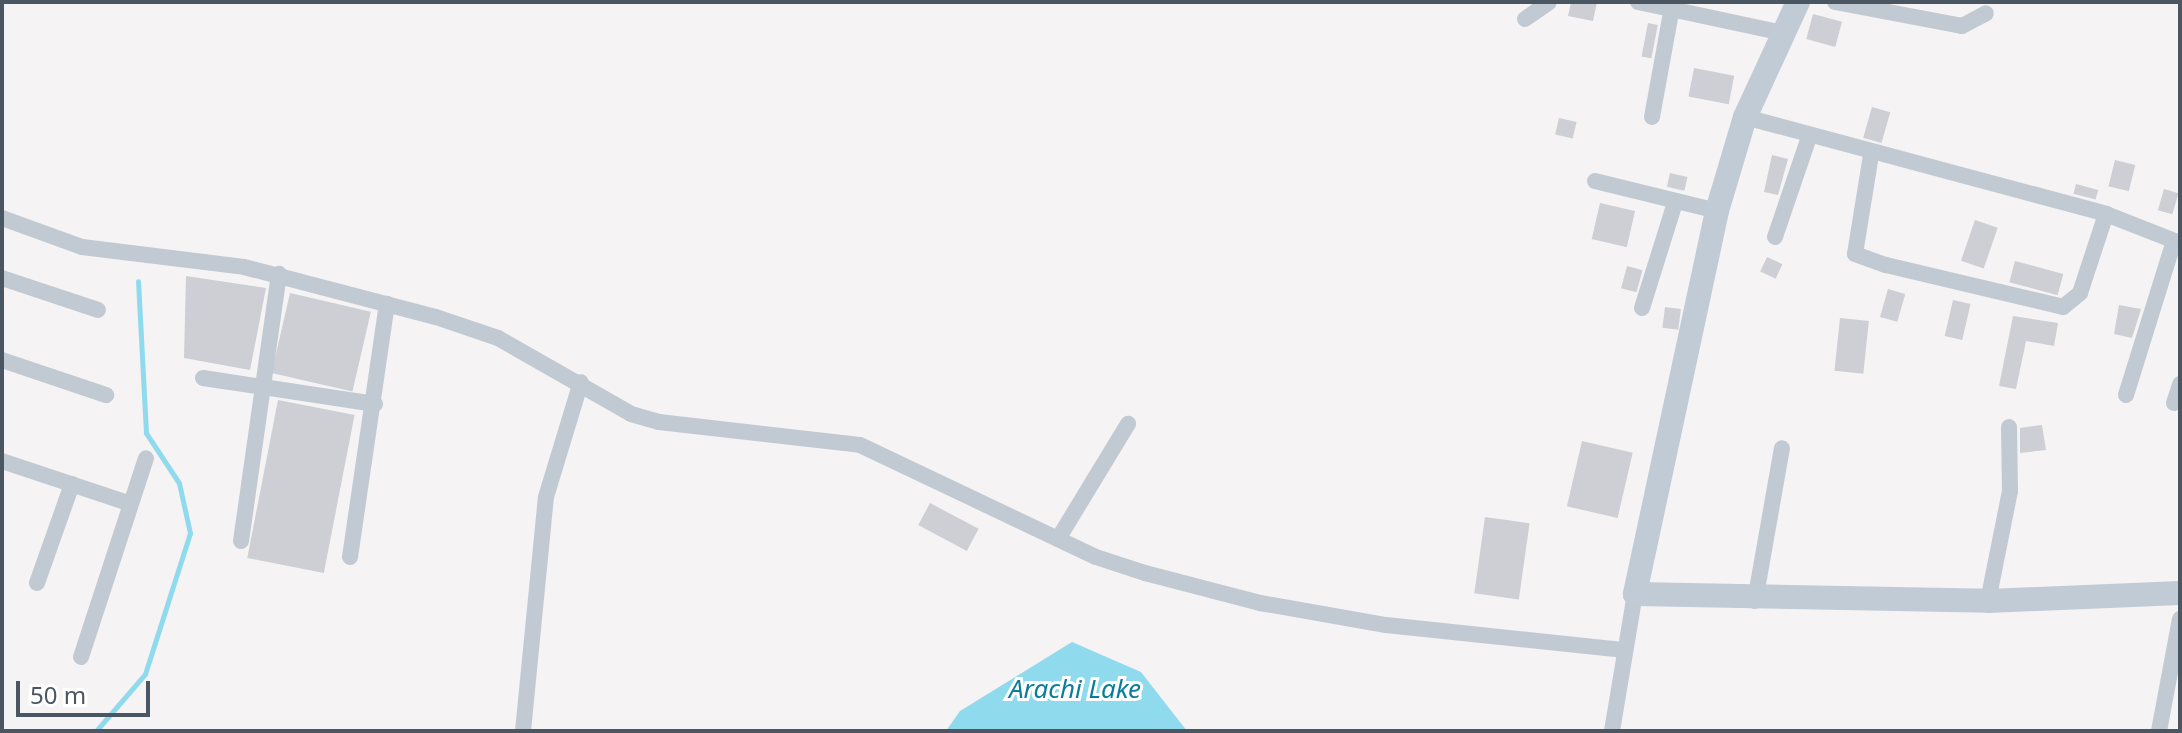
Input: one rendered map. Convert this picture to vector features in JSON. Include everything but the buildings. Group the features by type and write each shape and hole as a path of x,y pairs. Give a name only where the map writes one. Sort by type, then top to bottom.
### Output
{"street":[{"path":"1525,19 1549,2"},
{"path":"1638,2 1673,5 1782,33"},
{"path":"1612,731 1635,594 1717,211 1745,117 1798,2"},
{"path":"1835,2 1962,26 1986,13"},
{"path":"1652,117 1673,5"},
{"path":"1745,117 1871,155 2106,214 2177,242 2126,395"},
{"path":"1775,237 1809,137"},
{"path":"1871,155 1855,254 1886,265 2063,307 2080,293 2106,214"},
{"path":"1595,181 1674,206 1717,211"},
{"path":"1642,308 1674,206"},
{"path":"2,218 82,247 279,274 498,338 581,382 631,414 659,422 860,445 1058,539 1145,573 1260,603 1625,650"},
{"path":"241,541 279,274"},
{"path":"2,278 98,310"},
{"path":"350,557 375,404 387,304"},
{"path":"2,360 106,395"},
{"path":"203,378 375,404"},
{"path":"523,731 546,497 581,382"},
{"path":"2174,403 2180,384"},
{"path":"1058,539 1128,424"},
{"path":"1988,601 2010,491 2009,427"},
{"path":"1755,601 1782,448"},
{"path":"81,657 128,503 146,458"},
{"path":"4,467 72,484 128,503"},
{"path":"37,583 72,484"},
{"path":"1635,594 1755,601 1988,601 2180,593"},
{"path":"2159,731 2180,619"}],"water":[{"name":"Arachi Lake","path":"1072,642 1141,672 1187,731 946,731 960,711"}],"waterway":[{"path":"96,731 145,674 190,533 179,483 146,433 138,281"}]}
